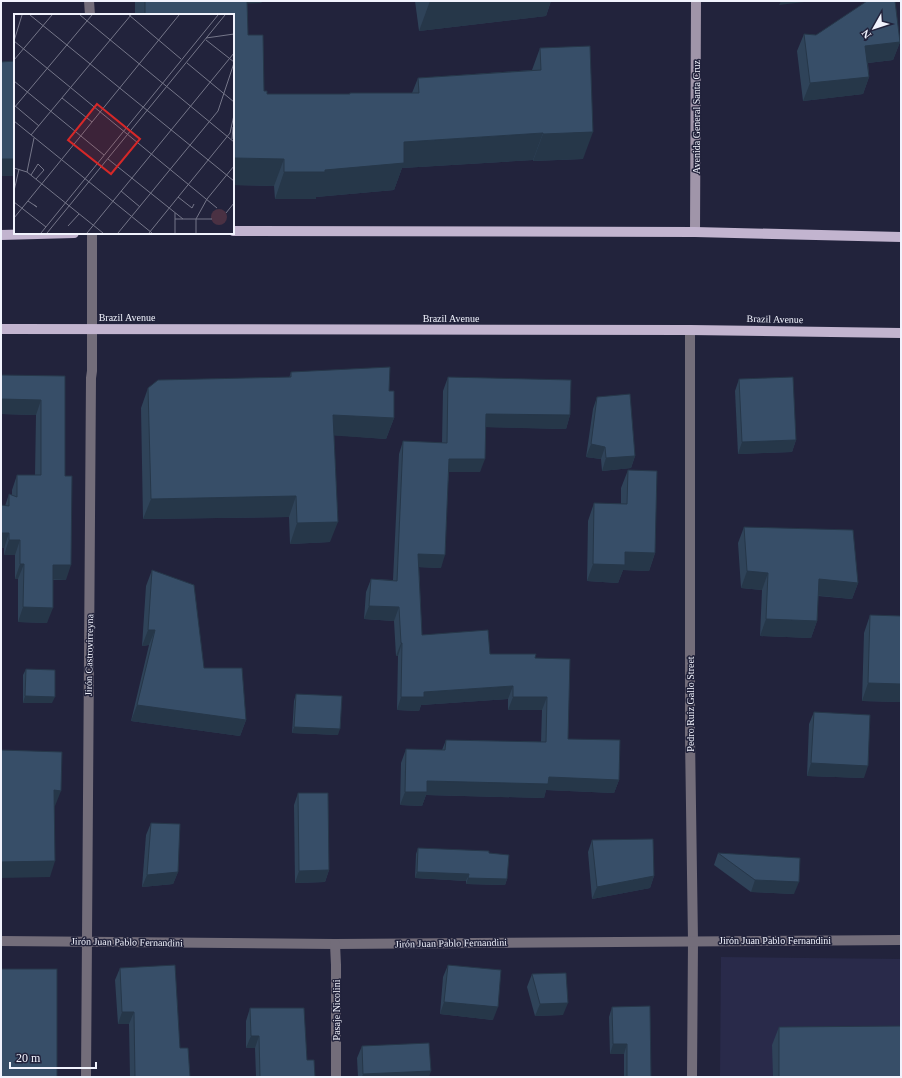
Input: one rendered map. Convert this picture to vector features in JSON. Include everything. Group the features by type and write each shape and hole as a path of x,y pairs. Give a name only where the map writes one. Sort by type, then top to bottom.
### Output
{"main road":[{"path":"234,231 695,232 901,237"},
{"path":"1,235 38,234"},
{"name":"Brazil Avenue","path":"1,329 690,330 901,333"}],"street":[{"path":"90,1 90,14"},
{"name":"Avenida General Santa Cruz","path":"695,232 696,1"},
{"name":"Jirón Castrovirreyna","path":"86,1077 92,234"},
{"name":"Pedro Ruiz Gallo Street","path":"690,330 690,738 693,941 692,1077"},
{"name":"Jirón Juan Pablo Fernandini","path":"1,941 335,944 901,940"},
{"name":"Pasaje Nicolini","path":"335,944 336,1077"}],"shaded area":[{"path":"721,957 901,959 901,1077 720,1077"}],"building":[{"path":"145,1 247,1 248,35 263,35 264,91 267,91 267,94 419,93 418,78 541,70 540,48 590,46 593,132 543,133 404,142 404,163 325,170 325,172 284,172 284,159 234,158 234,14 145,14"},
{"path":"867,1 895,1 900,42 865,46 869,77 810,83 804,34 816,35"},
{"path":"14,61 14,159 1,159 1,62"},
{"path":"390,367 389,391 394,391 394,418 333,415 338,522 297,523 296,496 151,499 148,388 158,380 291,377 291,372"},
{"path":"1,375 65,376 65,476 72,476 71,565 53,565 53,608 23,607 24,564 20,564 20,540 9,540 9,533 1,533 1,505 9,506 9,494 17,497 17,475 41,475 41,400 1,399"},
{"path":"448,377 571,380 570,415 486,414 485,459 449,459 445,555 418,554 422,635 488,630 490,654 536,654 535,658 570,659 568,739 620,740 619,780 549,777 548,784 427,781 427,792 405,792 406,749 445,750 446,740 546,742 547,697 513,697 513,686 424,692 424,697 401,697 402,643 399,607 369,606 371,579 397,581 403,441 447,443"},
{"path":"793,377 796,440 742,442 739,379"},
{"path":"630,394 635,456 606,458 605,447 591,444 597,397"},
{"path":"628,470 657,471 655,553 625,552 625,565 593,564 594,503 627,504"},
{"path":"744,527 853,530 858,583 819,579 817,621 766,619 768,573 747,571"},
{"path":"152,570 194,585 204,668 242,668 246,720 137,705 155,630 148,630"},
{"path":"870,615 901,616 901,684 868,683"},
{"path":"26,669 55,670 55,697 25,696"},
{"path":"296,694 342,696 340,729 294,727"},
{"path":"814,712 870,715 868,766 811,763"},
{"path":"1,750 62,752 61,791 54,790 55,861 1,862"},
{"path":"298,793 328,793 329,870 299,871"},
{"path":"151,823 180,824 178,872 147,875"},
{"path":"653,839 654,876 597,887 592,840"},
{"path":"418,848 489,851 489,853 509,855 507,879 468,878 469,874 417,872"},
{"path":"718,853 800,858 799,882 755,880"},
{"path":"175,965 180,1048 188,1048 190,1077 135,1077 134,1012 122,1012 120,968"},
{"path":"448,965 501,970 498,1007 444,1002"},
{"path":"1,969 57,969 57,1077 1,1077"},
{"path":"566,973 568,1003 540,1004 532,974"},
{"path":"650,1006 651,1077 627,1077 627,1044 613,1044 612,1007"},
{"path":"250,1008 304,1008 307,1060 314,1060 315,1077 260,1077 259,1036 251,1036"},
{"path":"901,1026 901,1077 779,1077 779,1027"},
{"path":"429,1043 431,1071 363,1074 362,1046"}]}
